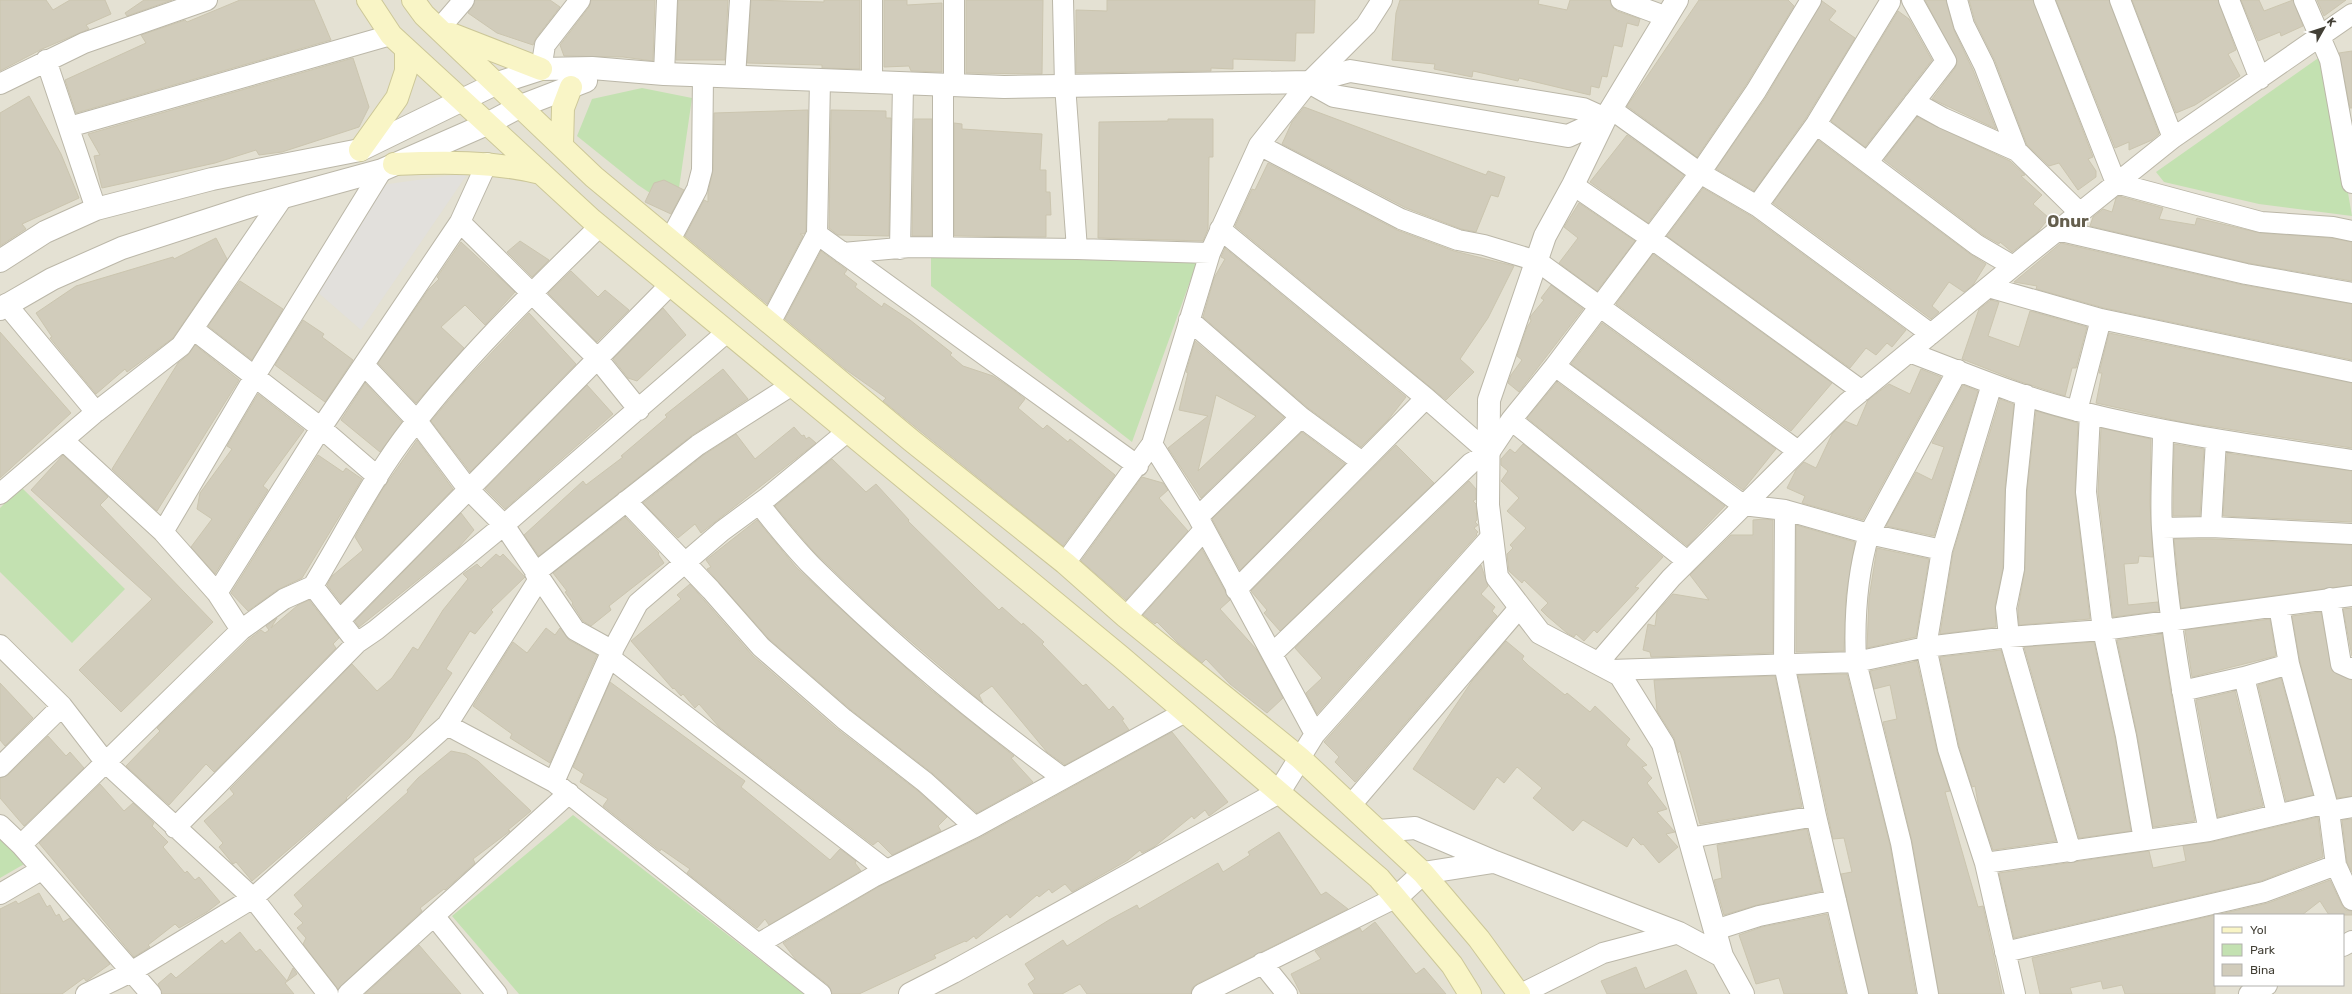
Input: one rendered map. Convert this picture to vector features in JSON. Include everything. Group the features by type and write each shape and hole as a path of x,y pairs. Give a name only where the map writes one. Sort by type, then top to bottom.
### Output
{"main road":[{"path":"368,0 399,42 600,226 1185,712 1379,878 1397,897 1452,965 1470,994"},
{"path":"413,0 439,29 495,84 521,106 594,177 912,441 1064,563 1126,617 1300,758 1423,873 1479,939 1520,994"},
{"path":"439,29 541,69"},
{"path":"360,150 397,98 406,71 399,42"},
{"path":"562,145 563,108 565,97 571,87"},
{"path":"388,167 458,161 487,163 541,173"}],"street":[{"path":"0,84 46,60 84,43 207,0"},
{"path":"439,29 464,0"},
{"path":"541,69 545,46 580,0"},
{"path":"664,74 667,0"},
{"path":"735,77 740,0"},
{"path":"872,0 872,83"},
{"path":"943,247 948,85 954,0"},
{"path":"1063,0 1065,85 1077,249"},
{"path":"1064,563 1138,466 1152,444 1210,253 1259,145 1309,82 1366,25 1382,0"},
{"path":"1621,0 1672,9 1608,114 1546,236 1489,400 1488,505 1491,537 1497,577 1540,633 1620,675 1663,744 1722,956 1743,994"},
{"path":"1272,654 1471,464 1488,453 1511,420 1652,239 1680,197 1700,173 1756,91 1810,0"},
{"path":"1868,162 1946,61 1912,0"},
{"path":"1957,0 1964,24 1984,65 2017,151"},
{"path":"2044,0 2116,183"},
{"path":"2120,0 2173,138"},
{"path":"2229,0 2260,79"},
{"path":"2304,0 2330,60 2352,183"},
{"path":"1757,206 1816,124 1889,1"},
{"path":"1604,666 1687,561 1798,451 1862,391 2079,212 2173,138 2320,38 2352,14"},
{"path":"68,127 399,42"},
{"path":"46,60 96,209"},
{"path":"0,261 45,232 96,209 212,179 360,150 495,84 541,69 592,68 664,74 948,85 1309,82 1350,71 1608,114 1700,173 1757,206 1931,334"},
{"path":"96,412 3,306 52,279 122,248 283,197 388,167 487,124 521,106 614,71"},
{"path":"670,240 697,189 702,170 703,75"},
{"path":"770,323 817,234 820,80"},
{"path":"1309,82 1334,96 1568,136 1608,114"},
{"path":"900,249 903,84"},
{"path":"1914,102 1943,118 2017,151 2079,212"},
{"path":"1816,124 1977,245 2013,266"},
{"path":"1259,145 1401,219 1458,240 1484,245 1537,261 1798,451"},
{"path":"217,593 321,428 460,222 487,163"},
{"path":"163,532 254,376 388,167"},
{"path":"2116,183 2260,222 2333,227 2352,231"},
{"path":"1573,185 1652,239 1862,391"},
{"path":"0,494 96,412 181,346 194,329 224,281 283,197"},
{"path":"460,222 597,358 639,410"},
{"path":"21,845 241,630 284,599 313,586 378,477 417,421 464,362 600,226"},
{"path":"1220,229 1426,398 1488,453"},
{"path":"2057,230 2246,274 2352,293"},
{"path":"817,234 1138,466"},
{"path":"843,253 943,247 1210,253"},
{"path":"340,620 670,285"},
{"path":"1988,287 2101,319 2352,372"},
{"path":"2101,319 2084,412 2086,492 2103,630 2126,736 2144,840"},
{"path":"1189,320 1301,417 1362,462"},
{"path":"194,329 321,428 378,477"},
{"path":"175,828 357,643 376,630 504,525 639,410 727,332"},
{"path":"1909,352 1992,384 2084,412 2163,430 2216,440 2352,460"},
{"path":"364,364 417,421 468,489 504,525 537,576 575,630 611,654 886,870"},
{"path":"1554,366 1743,505 1785,510 1870,534 1942,550"},
{"path":"1928,994 1901,843 1856,662 1854,634 1861,560 1870,534 1958,370"},
{"path":"1992,384 1942,550 1926,648 1948,749 1985,863 2015,994"},
{"path":"86,994 131,972 253,898 447,725 537,576 626,501 698,445 792,385"},
{"path":"2026,395 2016,490 2014,569 2006,608 2009,637 2071,852"},
{"path":"1236,590 1426,398"},
{"path":"1126,617 1201,524 1301,417"},
{"path":"1511,420 1687,561"},
{"path":"2163,430 2162,528 2171,620 2182,691 2209,831"},
{"path":"348,994 434,917 562,787 611,654 638,603 722,531 759,504 848,431"},
{"path":"63,440 163,532 217,593 241,630"},
{"path":"2211,527 2216,440"},
{"path":"1152,444 1201,524 1315,734"},
{"path":"626,501 686,563 761,647 844,719 925,782 975,827"},
{"path":"759,504 811,566 920,666 980,713 1009,740 1062,778"},
{"path":"1785,510 1784,664 1816,816 1858,994"},
{"path":"2162,528 2211,527 2352,534"},
{"path":"910,994 953,972 1279,792 1315,734 1491,537"},
{"path":"313,586 357,643"},
{"path":"1604,666 1856,662 1926,648 2009,637 2103,630 2352,596"},
{"path":"2330,598 2341,664 2352,669"},
{"path":"2279,606 2289,664 2328,807 2336,865 2352,900"},
{"path":"1352,805 1520,607"},
{"path":"3,655 62,706 106,762 175,828 253,898 328,994"},
{"path":"2182,691 2244,677 2289,664"},
{"path":"2244,677 2277,814"},
{"path":"0,767 62,706"},
{"path":"758,944 886,870 975,827 1185,712"},
{"path":"447,725 562,787 820,994"},
{"path":"1985,863 2071,852 2209,831 2277,814 2328,807 2352,807"},
{"path":"1689,838 1816,816"},
{"path":"0,825 21,845 41,870 151,994"},
{"path":"1379,831 1415,828 1495,862 1679,932 1722,956"},
{"path":"1202,994 1397,897 1423,873 1495,862"},
{"path":"2005,952 2264,892 2336,865"},
{"path":"0,894 41,870"},
{"path":"1715,930 1758,916 1836,900"},
{"path":"434,917 497,994"},
{"path":"1520,994 1603,953 1679,932"},
{"path":"1262,963 1287,994"},
{"path":"2250,994 2265,986"}],"shaded area":[{"path":"0,0 2352,0 2352,994 0,994"},
{"path":"468,173 361,330 314,289 381,185"}],"green space":[{"path":"2324,54 2352,216 2259,204 2164,182 2156,172"},
{"path":"642,88 692,98 679,188 674,209 638,185 577,136 592,99"},
{"path":"931,252 1197,262 1132,442 931,286"},
{"path":"21,487 125,589 72,643 0,572 0,508"},
{"path":"573,815 804,994 519,994 452,916"},
{"path":"0,833 26,863 0,878"}],"building":[{"path":"0,0 46,0 53,10 70,0 105,0 111,14 86,25 89,29 42,49 0,71"},
{"path":"144,0 172,0 127,16 125,13"},
{"path":"240,0 314,0 331,40 76,113 65,80 146,43 141,35 185,20 187,22"},
{"path":"475,0 550,0 560,7 536,38 533,45 497,33 468,13"},
{"path":"591,0 655,0 653,61 623,57 564,56 560,45 589,7"},
{"path":"678,0 728,0 725,60 676,60"},
{"path":"751,0 824,2 824,0 860,0 860,69 822,68 822,65 747,63"},
{"path":"884,0 907,0 907,5 942,3 942,72 911,71 909,66 884,67"},
{"path":"966,0 1043,0 1042,74 966,73"},
{"path":"1107,0 1315,0 1314,33 1296,33 1295,61 1233,59 1233,69 1211,68 1211,71 1076,73 1076,10 1107,11"},
{"path":"1400,0 1539,0 1538,4 1567,10 1570,0 1610,0 1612,7 1617,11 1640,19 1638,26 1627,23 1622,47 1614,45 1607,77 1602,76 1599,88 1591,86 1590,95 1519,78 1518,81 1473,71 1472,77 1434,69 1435,64 1392,60 1396,13"},
{"path":"1699,0 1788,0 1794,6 1746,85 1697,157 1627,106"},
{"path":"1925,0 1946,0 1954,30 1973,70 1996,129 1932,99 1955,68 1957,61"},
{"path":"1969,0 2033,0 2093,157 2088,159 2096,171 2096,177 2078,190 2059,163 2049,166 2027,145 1995,61 1975,21"},
{"path":"2056,0 2109,0 2159,134 2152,140 2129,150 2129,142 2115,148"},
{"path":"2132,0 2218,0 2236,50 2228,54 2240,76 2195,105 2176,113"},
{"path":"2241,0 2259,0 2264,11 2293,0 2303,26 2281,36 2280,32 2258,41"},
{"path":"2317,0 2346,0 2324,16"},
{"path":"1822,1 1836,11 1829,20 1855,38 1806,118 1754,191 1716,169 1766,97"},
{"path":"1898,11 1909,19 1932,60 1865,147 1831,121"},
{"path":"2352,51 2352,108 2350,108 2339,53"},
{"path":"353,58 369,107 359,127 282,152 259,155 256,150 215,163 102,188 94,156 100,155 88,134"},
{"path":"29,96 61,154 79,198 22,224 26,229 0,246 0,113"},
{"path":"1304,107 1486,175 1488,171 1505,177 1498,197 1491,195 1476,232 1461,229 1406,208 1282,144 1292,122"},
{"path":"808,110 806,231 804,234 800,234 803,236 767,304 685,236 704,200 708,202 708,192 713,170 714,113"},
{"path":"831,110 886,111 886,118 891,118 889,236 838,235 829,228"},
{"path":"1917,117 2010,161 2025,175 2021,176 2042,195 2033,204 2049,218 2037,233 2012,252 2000,242 1999,244 1983,235 1884,160"},
{"path":"914,119 932,119 932,236 912,236"},
{"path":"1168,119 1213,119 1213,157 1209,157 1208,229 1203,241 1098,238 1099,122 1168,121"},
{"path":"954,123 962,124 962,129 1042,134 1040,170 1046,170 1046,192 1050,192 1051,215 1046,215 1046,237 954,236"},
{"path":"1627,135 1684,175 1648,223 1590,182"},
{"path":"1818,140 1970,254 1986,264 1973,285 1964,292 1949,282 1932,306 1939,312 1931,319 1773,203"},
{"path":"1268,163 1397,230 1454,251 1514,266 1488,318 1460,359 1474,372 1446,400 1235,226 1252,189 1255,190"},
{"path":"664,180 684,190 671,214 645,202 654,183"},
{"path":"1703,188 1751,216 1906,330 1892,347 1887,343 1876,355 1866,348 1850,368 1667,236"},
{"path":"2119,196 2163,208 2159,219 2195,225 2197,218 2260,233 2331,238 2352,242 2352,281 2248,263 2090,226 2093,217 2103,209 2112,212 2116,198"},
{"path":"1579,203 1635,241 1597,291 1559,263 1578,238 1564,227"},
{"path":"216,238 227,259 173,338 127,372 125,369 96,394 50,338 52,337 36,313 76,286 173,257 174,259"},
{"path":"520,241 549,260 532,277 507,252"},
{"path":"461,242 515,292 485,325 465,305 441,327 464,348 416,403 378,363 428,290 439,279 437,277"},
{"path":"2061,243 2243,285 2352,304 2352,360 2104,308 2036,289 2037,286 2014,282"},
{"path":"1225,248 1406,397 1388,420 1361,447 1308,408 1203,317 1214,278 1225,259 1221,257"},
{"path":"821,251 847,270 844,274 857,284 855,287 882,307 884,303 910,320 952,353 950,355 963,366 993,376 1011,388 1025,399 1018,408 1043,429 1047,425 1068,442 1070,439 1115,475 1063,546 883,401 886,398 845,369 785,319"},
{"path":"1653,254 1832,383 1791,431 1616,304"},
{"path":"571,271 598,297 605,290 629,310 597,342 548,293"},
{"path":"240,281 283,309 252,360 208,326"},
{"path":"1551,285 1583,309 1519,392 1508,383 1511,375 1522,360 1517,356 1527,327 1531,321 1530,317 1544,300 1541,298"},
{"path":"1991,300 1999,302 1988,336 2019,347 2030,311 2087,327 2076,368 2072,368 2065,396 2018,381 1962,359 1979,309"},
{"path":"663,308 686,335 637,381 628,378 613,359"},
{"path":"529,313 576,364 470,472 431,421 464,382"},
{"path":"303,320 324,334 322,337 353,360 325,402 275,365"},
{"path":"1602,323 1776,449 1743,490 1571,364"},
{"path":"0,332 71,413 0,478"},
{"path":"2109,333 2352,383 2352,448 2182,422 2096,403 2102,373 2099,373"},
{"path":"1195,341 1284,417 1201,498 1168,448 1208,416 1179,410 1188,373 1186,372","holes":["1216,395 1256,416 1198,471"]},
{"path":"195,345 239,380 157,511 112,469 178,363 188,355"},
{"path":"723,369 748,399 691,436 539,556 524,535 583,481 586,485 623,457 621,456 667,417 665,415"},
{"path":"1921,369 1941,377 1863,520 1802,503 1805,496 1787,488 1796,470 1804,462 1816,468 1832,434 1845,421 1857,426 1868,400 1889,384 1910,394"},
{"path":"1557,382 1725,506 1687,546 1527,418"},
{"path":"365,383 402,422 380,452 341,420"},
{"path":"587,385 613,414 505,509 485,489"},
{"path":"1963,385 1978,391 1934,536 1886,526 1916,472 1932,480 1944,447 1932,443"},
{"path":"258,394 304,430 263,486 268,490 215,574 191,547 212,519 197,509 200,493 232,449 227,446"},
{"path":"2000,399 2014,404 2005,489 2003,568 1995,606 1996,627 1940,634 1953,553"},
{"path":"2036,411 2078,423 2075,493 2090,619 2019,625 2018,609 2025,569 2027,491"},
{"path":"794,427 802,436 804,435 806,439 809,437 816,443 701,533 695,524 678,538 643,503 705,454 736,434 755,459"},
{"path":"2101,428 2151,439 2150,504 2153,557 2139,556 2138,563 2124,564 2128,605 2158,602 2159,611 2113,617 2098,492"},
{"path":"1302,432 1345,464 1240,570 1212,519"},
{"path":"417,440 453,489 341,603 327,585 332,576 363,550 355,537 382,490"},
{"path":"1523,444 1663,557 1635,587 1639,588 1597,633 1594,630 1584,641 1576,634 1574,637 1567,633 1547,616 1541,610 1548,603 1524,580 1522,583 1509,571 1507,554 1513,548 1510,545 1526,528 1507,511 1519,498 1501,481 1508,471 1501,465 1501,459 1510,449 1515,453"},
{"path":"2174,444 2204,449 2200,516 2173,516"},
{"path":"1396,445 1434,483 1280,631 1264,613 1267,610 1251,591"},
{"path":"2227,453 2352,471 2352,522 2223,516"},
{"path":"63,455 108,497 100,505 213,622 121,712 79,670 152,599 31,490"},
{"path":"318,455 343,472 346,468 362,479 302,578 277,590 248,611 231,593"},
{"path":"832,459 866,492 876,484 909,520 908,521 999,610 1002,607 1044,642 1042,644 1083,686 1086,684 1109,710 1113,706 1124,719 1122,720 1129,730 1065,765 1047,752 992,686 979,695 983,703 879,614 813,551 775,506"},
{"path":"1142,477 1163,483 1168,490 1159,498 1188,531 1126,600 1081,561"},
{"path":"1469,481 1476,489 1476,499 1473,501 1476,504 1477,520 1475,522 1478,525 1474,528 1478,532 1476,534 1477,535 1317,714 1306,693 1322,678 1295,648"},
{"path":"461,513 474,530 459,547 359,627 355,621"},
{"path":"625,517 659,553 658,554 664,563 609,606 611,610 591,626 583,621 565,592 567,591 553,573"},
{"path":"757,520 796,567 926,686 1014,756 1011,758 1033,782 977,813 932,773 851,710 769,639 707,569 711,567 706,560"},
{"path":"1753,520 1773,520 1773,653 1651,657 1650,652 1643,650 1648,624 1655,626 1657,612 1673,594 1709,600 1690,575 1731,535 1753,535"},
{"path":"1796,525 1855,542 1846,596 1844,651 1796,652"},
{"path":"2174,539 2211,539 2352,545 2352,585 2181,608"},
{"path":"1877,548 1929,559 1916,637 1867,648 1869,598"},
{"path":"1202,549 1230,600 1220,609 1257,650 1283,698 1267,713 1230,684 1206,659 1202,663 1178,643 1157,622 1155,624 1143,615"},
{"path":"496,554 500,557 503,554 525,577 491,610 493,612 475,634 470,631 446,669 452,673 410,737 346,798 347,799 252,881 236,862 233,864 219,847 223,843 204,821 234,794 230,789 352,664 377,691 392,678 413,647 418,650 443,610 468,579 463,574 477,564 481,568"},
{"path":"1481,565 1488,586 1481,594 1495,607 1492,611 1497,616 1355,782 1335,762 1339,757 1324,742"},
{"path":"690,584 753,656 836,728 918,791 947,817 938,826 941,831 892,855 878,841 873,845 719,727 699,704 695,708 683,694 681,696 674,688 673,689 631,641 681,599 677,595"},
{"path":"309,600 339,638 333,644 336,648 214,772 206,764 169,805 126,766 160,731 157,728 248,640 261,630 265,633 269,630 266,626 277,618 271,628 298,605"},
{"path":"2352,608 2352,656 2343,609"},
{"path":"2321,612 2332,671 2352,680 2352,796 2337,798 2300,662 2292,616"},
{"path":"2270,619 2276,656 2192,677 2185,630"},
{"path":"546,628 555,635 560,628 569,640 597,655 550,763 510,738 512,734 473,706 513,642 527,653"},
{"path":"2162,634 2171,693 2195,821 2153,827 2137,734 2117,640"},
{"path":"1506,641 1524,656 1522,659 1529,666 1565,695 1567,693 1590,712 1595,706 1630,739 1626,745 1647,765 1642,767 1652,778 1647,783 1667,809 1657,812 1675,832 1666,834 1678,847 1659,863 1643,844 1641,845 1633,837 1627,847 1583,820 1573,831 1533,798 1542,788 1517,767 1504,783 1497,777 1474,810 1413,769 1472,681"},
{"path":"2094,642 2115,738 2131,831 2079,838 2024,647"},
{"path":"2001,650 2056,841 1993,850 1979,809 1975,786 1972,787 1959,746 1940,657"},
{"path":"1917,661 1937,751 1950,791 1945,792 1978,907 1983,906 2002,994 1939,994 1912,841 1883,722 1897,719 1890,685 1874,689 1870,671"},
{"path":"1847,674 1890,845 1916,994 1869,994 1841,874 1852,872 1844,838 1833,839 1798,675"},
{"path":"1775,676 1802,807 1700,824 1680,751 1678,753 1674,738 1657,711 1654,680"},
{"path":"2281,678 2313,795 2286,801 2258,685"},
{"path":"610,682 745,781 741,787 830,860 840,849 856,861 855,863 861,871 769,925 765,919 757,928 687,873 690,869 661,849 660,851 603,806 608,799 580,782 584,774 573,767"},
{"path":"0,683 33,718 5,746 0,740"},
{"path":"2235,691 2263,806 2218,817 2196,700"},
{"path":"1172,732 1228,802 1209,816 1205,810 1194,819 1192,816 1154,847 1142,853 1140,850 1128,860 1072,892 1065,884 1052,893 1049,889 1039,897 1037,895 1010,918 1007,914 976,939 974,936 966,942 965,941 934,955 936,958 859,994 832,994 828,985 796,960 783,943 878,887 981,837"},
{"path":"48,736 66,756 70,752 84,768 24,826 0,798 0,778 8,775"},
{"path":"451,751 466,754 478,761 531,811 508,830 510,831 473,859 475,863 445,890 444,889 420,908 422,911 338,989 303,944 306,938 297,928 303,923 294,914 303,906 294,895 408,792 407,790 418,778"},
{"path":"100,784 124,811 133,803 154,823 152,826 168,842 163,847 185,873 187,871 195,880 199,877 220,902 207,912 179,928 175,924 148,945 150,947 134,957 39,843"},
{"path":"2318,817 2323,857 2261,881 2014,938 1999,873 2149,851 2153,868 2186,861 2183,846 2212,842"},
{"path":"2352,819 2352,872 2347,862 2342,820"},
{"path":"1807,829 1822,891 1757,905 1724,915 1714,880 1722,878 1717,845"},
{"path":"1279,832 1321,895 1326,892 1348,909 1197,984 1192,988 1191,994 1087,994 1080,984 1062,994 1034,994 1028,984 1035,979 1025,964 1063,940 1067,946 1109,920 1137,905 1139,909 1218,863 1223,872 1250,855 1248,852"},
{"path":"2330,880 2342,905 2346,910 2352,911 2352,915 2328,914 2320,901 2303,914 2220,914 2268,903"},
{"path":"39,893 47,907 50,905 56,916 59,914 63,922 70,918 110,964 88,980 86,981 84,978 62,994 0,994 0,909 16,901 18,904"},
{"path":"1827,914 1846,994 1784,994 1779,978 1756,984 1739,935 1762,927"},
{"path":"2214,915 2215,994 2125,994 2122,985 2103,989 2101,981 2070,988 2072,994 2040,994 2032,958"},
{"path":"1375,922 1416,974 1424,968 1446,994 1301,994 1291,974 1321,959 1315,951 1360,928 1362,932"},
{"path":"240,932 256,952 260,949 287,981 293,968 297,974 285,983 294,994 162,994 158,984 171,973 176,978 222,940 225,944"},
{"path":"419,945 461,994 365,994"},
{"path":"1636,967 1645,989 1686,970 1697,994 1607,994 1601,981"}],"district":[{"name":"Onur","path":"2068,221"}]}
